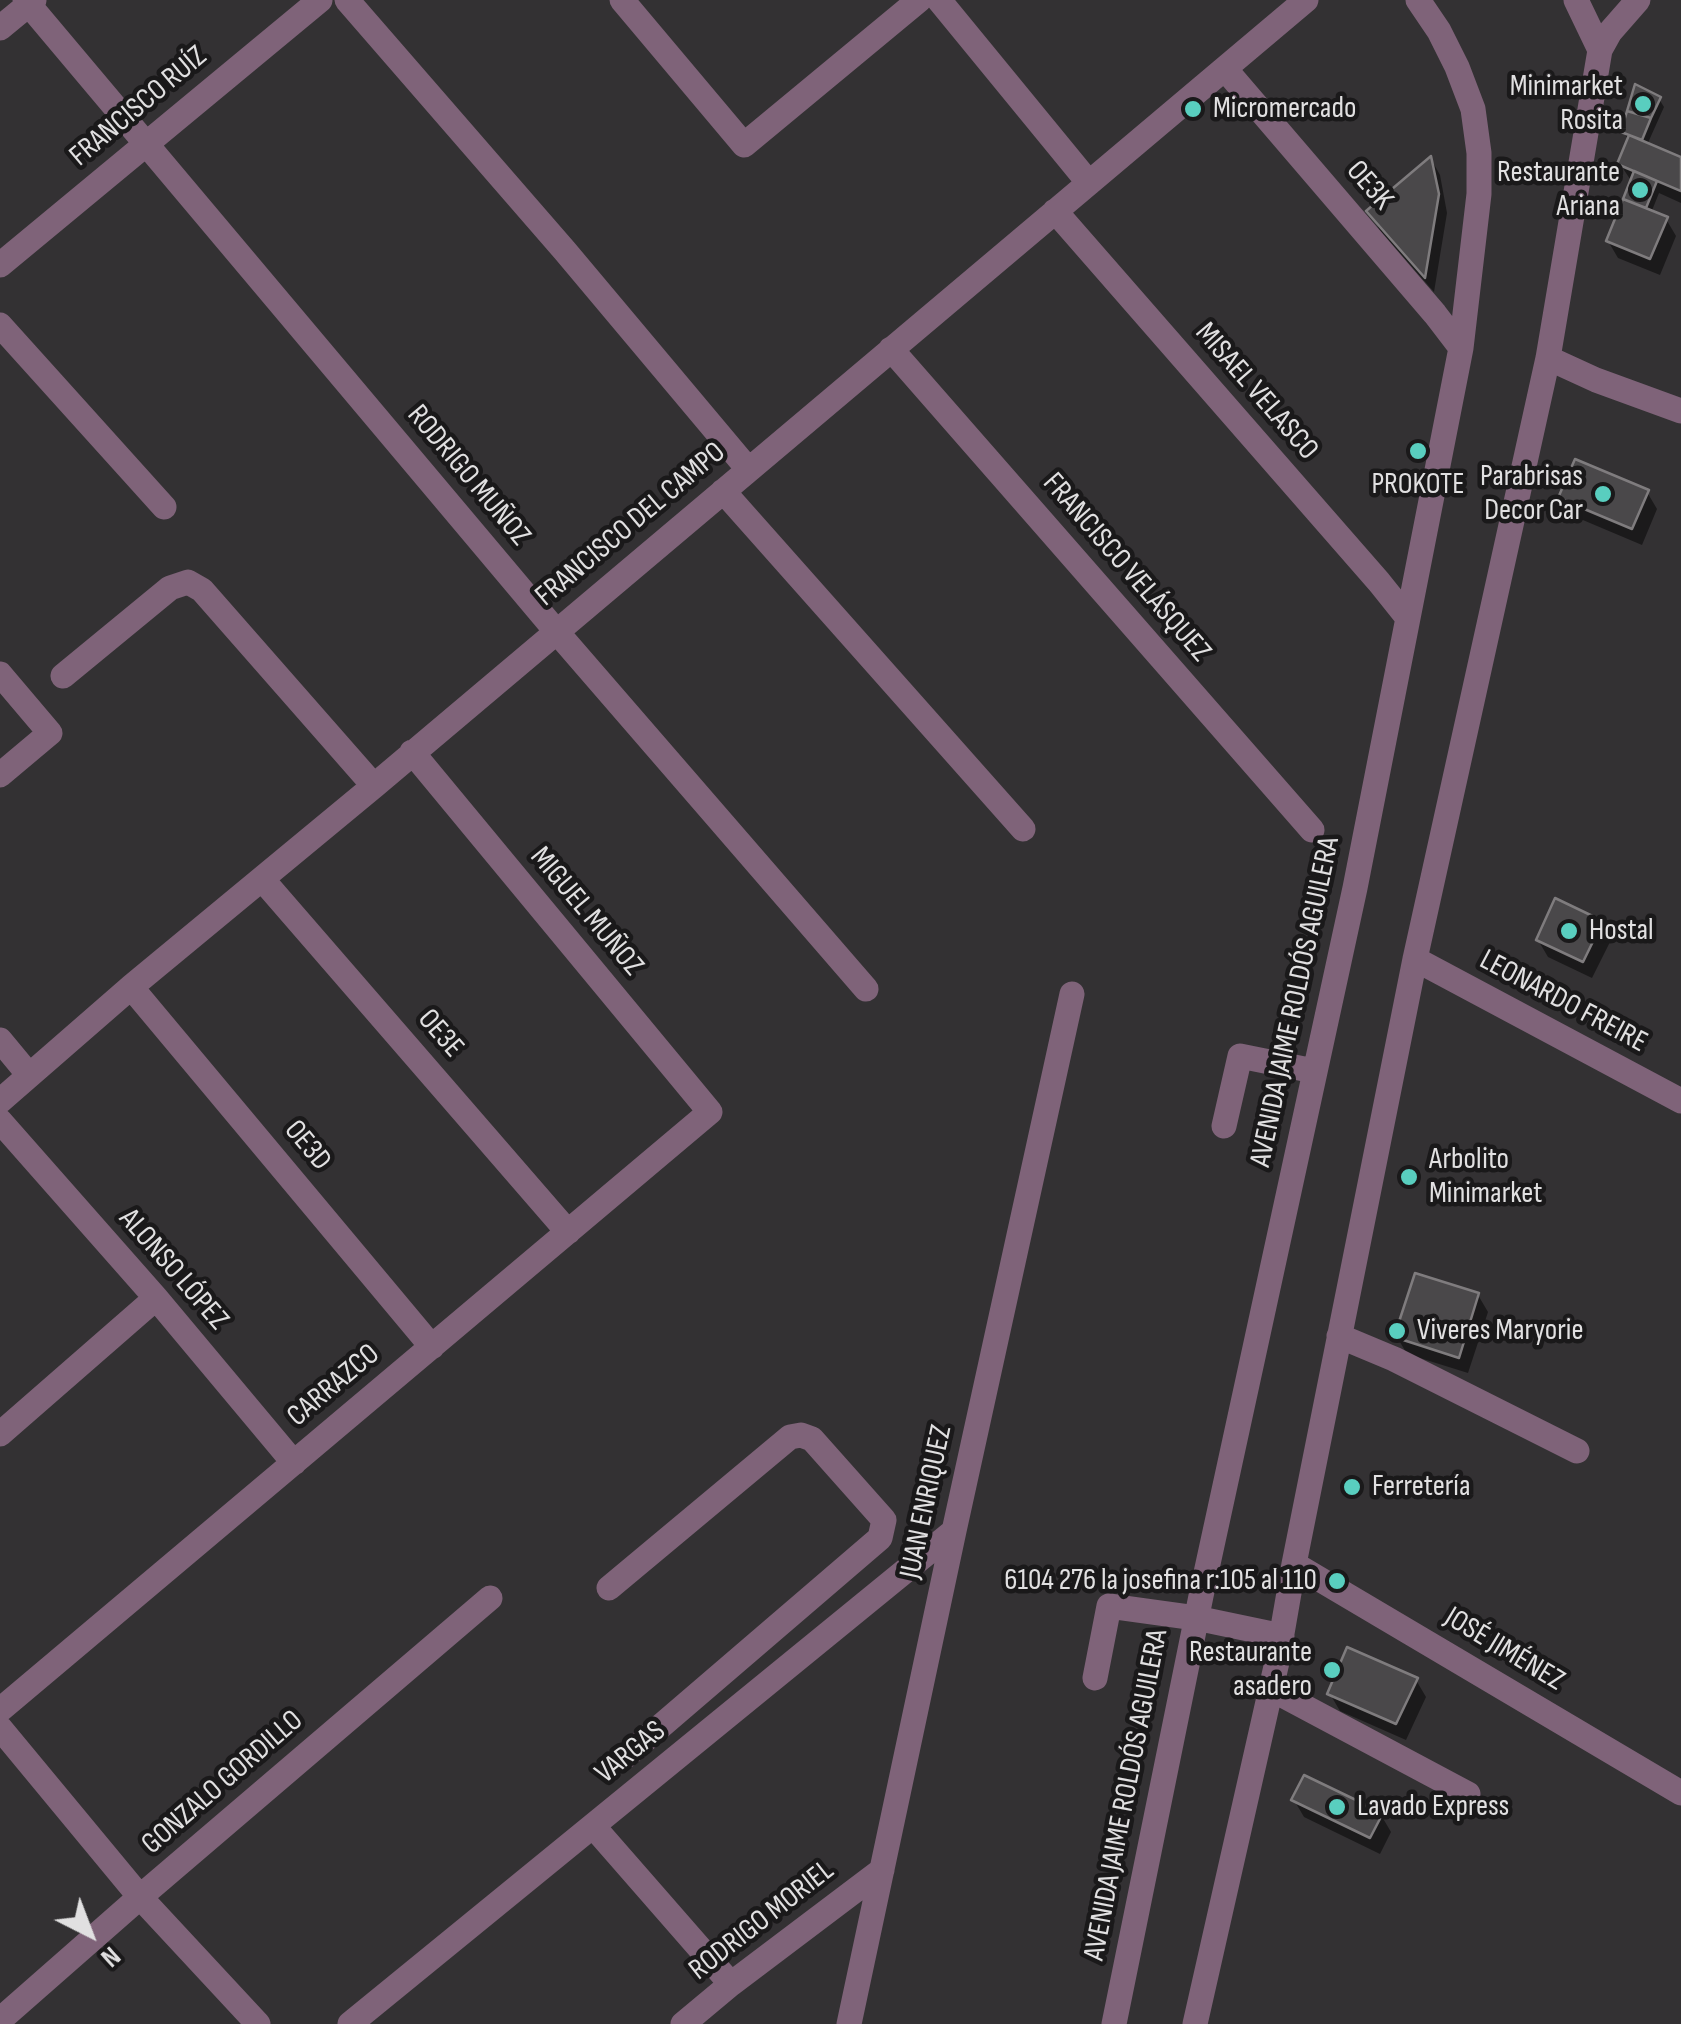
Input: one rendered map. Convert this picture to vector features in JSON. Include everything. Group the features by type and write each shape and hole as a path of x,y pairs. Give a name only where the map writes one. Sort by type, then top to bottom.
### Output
{"street":[{"name":"FRANCISCO RUÍZ","path":"0,265 320,0"},
{"path":"347,0 566,251 748,469"},
{"path":"622,0 744,145 920,0"},
{"path":"939,0 1089,183"},
{"name":"FRANCISCO DEL CAMPO","path":"0,1101 1306,0"},
{"name":"AVENIDA JAIME ROLDÓS AGUILERA","path":"1114,2024 1196,1618 1355,888 1462,348 1480,194 1475,124 1458,67 1418,0"},
{"path":"1576,0 1600,50"},
{"path":"1196,2023 1282,1636 1415,959 1548,358 1600,50 1638,0"},
{"name":"RODRIGO MUÑOZ","path":"29,1 556,631 866,989"},
{"path":"0,28 29,1"},
{"name":"OE3K","path":"1224,68 1462,348"},
{"name":"MISAEL VELASCO","path":"1056,211 1407,618"},
{"path":"0,326 164,507"},
{"name":"FRANCISCO VELÁSQUEZ","path":"891,349 1312,830"},
{"path":"1548,358 1681,411"},
{"path":"723,491 1023,828"},
{"path":"62,676 170,588 188,582 202,590 374,786"},
{"path":"0,674 50,733 0,776"},
{"name":"MIGUEL MUÑOZ","path":"412,752 710,1112"},
{"name":"OE3E","path":"262,879 568,1232"},
{"name":"LEONARDO FREIRE","path":"1415,959 1681,1101"},
{"name":"OE3D","path":"132,987 432,1346"},
{"name":"JUAN ENRIQUEZ","path":"849,2024 1072,994"},
{"path":"0,1040 29,1075"},
{"path":"1224,1126 1240,1056 1314,1071"},
{"name":"CARRAZCO","path":"0,1710 710,1112"},
{"name":"ALONSO LÓPEZ","path":"0,1121 294,1463"},
{"path":"0,1434 156,1298"},
{"path":"1339,1336 1394,1358 1578,1452"},
{"path":"610,1588 790,1437 812,1439 884,1520 880,1538 626,1756"},
{"name":"VARGAS","path":"350,2024 954,1531"},
{"name":"JOSÉ JIMÉNEZ","path":"1294,1564 1681,1793"},
{"name":"GONZALO GORDILLO","path":"0,2020 490,1598"},
{"path":"1096,1678 1109,1606 1196,1618 1282,1636"},
{"path":"1271,1689 1468,1794"},
{"path":"0,1728 140,1896 258,2024"},
{"path":"594,1826 731,1984"},
{"name":"RODRIGO MORIEL","path":"683,2024 882,1870"}],"building":[{"name":"Minimarket Rosita","path":"1635,84 1661,97 1651,118 1627,111"},
{"path":"1627,111 1651,118 1642,140 1621,132"},
{"path":"1629,135 1681,157 1681,191 1617,164"},
{"path":"1431,156 1439,194 1425,278 1366,211"},
{"name":"Restaurante Ariana","path":"1634,171 1657,181 1646,208 1623,199"},
{"path":"1623,199 1668,217 1650,259 1606,241"},
{"name":"Parabrisas Decor Car","path":"1575,459 1649,490 1632,529 1558,498"},
{"name":"Hostal","path":"1555,898 1603,921 1583,962 1536,940"},
{"path":"1415,1273 1479,1293 1459,1358 1394,1337"},
{"path":"1347,1647 1418,1678 1396,1724 1327,1694"},
{"name":"Lavado Express","path":"1304,1775 1383,1813 1370,1838 1291,1800"}],"place":[{"name":"Minimarket Rosita","path":"1643,104"},
{"name":"Micromercado","path":"1193,109"},
{"name":"Restaurante Ariana","path":"1640,190"},
{"name":"PROKOTE","path":"1418,451"},
{"name":"Parabrisas Decor Car","path":"1603,494"},
{"name":"Hostal","path":"1569,931"},
{"name":"Arbolito Minimarket","path":"1409,1177"},
{"name":"Viveres Maryorie","path":"1397,1331"},
{"name":"Ferretería","path":"1352,1487"},
{"name":"6104 276 la josefina r:105 al 110","path":"1337,1581"},
{"name":"Restaurante asadero","path":"1332,1670"},
{"name":"Lavado Express","path":"1337,1807"}]}
